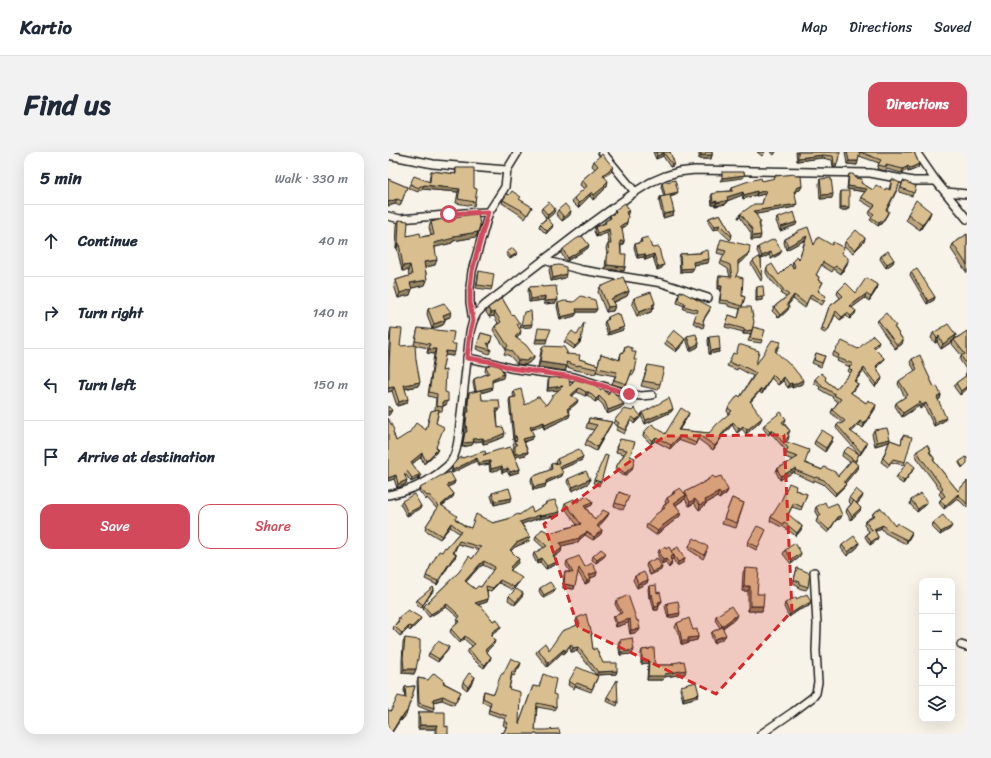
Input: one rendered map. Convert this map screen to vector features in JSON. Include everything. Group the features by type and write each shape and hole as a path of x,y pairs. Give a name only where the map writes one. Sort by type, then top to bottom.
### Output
{"street":[{"path":"473,321 470,302 472,271 488,212 505,187 507,170 518,152"},
{"path":"602,152 635,192"},
{"path":"916,152 936,181 967,219"},
{"path":"388,154 433,164 507,170"},
{"path":"388,495 401,493 423,484 446,468 452,460 457,449 470,332 477,313 543,260 635,192 651,182 678,172 695,170 870,173 913,181 936,181"},
{"path":"946,192 967,194"},
{"path":"388,216 400,219 488,212"},
{"path":"543,260 582,270 662,283 708,298"},
{"path":"467,358 493,362 510,368 574,377 629,394 641,396 652,395"},
{"path":"761,734 793,712 816,693 818,682 814,572"}],"highlighted area":[{"path":"784,435 792,611 716,694 578,627 544,524 665,436"}],"building":[{"path":"656,152 670,152 674,162 672,164 664,153 657,156"},
{"path":"701,152 712,152 712,155 701,155"},
{"path":"798,152 840,152 837,164 834,164 833,156 823,155 798,158"},
{"path":"847,152 860,152 858,161 849,161"},
{"path":"860,152 914,152 919,164 910,168 908,166 903,169 886,165 887,167 878,165 881,160"},
{"path":"602,154 613,167 603,175 608,181 604,185 605,186 594,195 592,192 579,203 574,198 587,186 582,180 598,166 594,161"},
{"path":"456,168 474,168 474,188 477,189 475,202 458,199 460,189 424,185 420,186 419,188 410,184 414,176 430,182 431,171 456,174"},
{"path":"722,172 744,172 745,175 722,178"},
{"path":"795,174 795,176 801,176 802,186 796,188 796,191 794,191 797,204 754,211 761,223 759,223 761,235 753,236 752,229 740,214 754,204 762,204 766,190 744,195 743,192 727,197 728,200 717,203 717,201 713,202 712,194 716,192 733,191 732,187 761,178 762,181 775,178 775,176"},
{"path":"849,174 853,174 856,178 862,179 861,183 873,190 876,185 885,190 886,188 890,190 892,179 900,183 886,210 889,211 884,219 879,223 871,217 874,214 870,211 875,205 861,197 867,189 848,186"},
{"path":"831,178 833,194 822,195 820,179"},
{"path":"388,179 407,187 402,201 397,199 388,202"},
{"path":"675,180 678,192 665,195 662,183"},
{"path":"903,181 916,186 914,193 901,188"},
{"path":"512,191 521,197 519,199 532,207 527,215 503,200 507,194 509,195"},
{"path":"841,191 849,191 849,207 841,207"},
{"path":"670,195 674,212 664,214 660,197"},
{"path":"916,200 931,212 922,225 908,214"},
{"path":"549,202 555,209 548,215 542,208"},
{"path":"625,203 629,210 626,212 628,217 627,222 620,226 622,228 624,241 620,241 621,254 626,254 625,267 607,265 607,253 609,253 608,244 611,244 609,229 597,233 595,227 606,223 605,221 611,218 610,215 616,213 615,210"},
{"path":"565,204 571,211 564,217 558,210"},
{"path":"794,212 797,222 781,227 777,218"},
{"path":"478,213 480,225 478,232 454,236 454,238 434,243 437,260 424,262 427,280 410,283 412,289 400,293 396,280 412,275 410,265 403,266 398,243 399,220 408,221 407,236 420,233 421,237 434,235 431,222 450,217"},
{"path":"720,214 732,235 731,236 720,225 715,226 709,218"},
{"path":"547,218 553,225 547,231 540,224"},
{"path":"808,227 814,245 818,237 832,245 833,242 844,248 841,253 848,258 848,261 842,270 836,266 833,268 823,262 816,275 819,277 818,280 823,282 818,291 826,296 823,301 811,294 806,304 794,295 787,304 789,307 780,315 774,307 789,295 772,277 767,270 767,267 772,264 779,275 790,264 793,268 795,267 793,261 796,256 799,259 807,236 788,246 785,239 798,232 797,231"},
{"path":"856,230 865,238 855,250 845,242"},
{"path":"967,234 967,265 953,244"},
{"path":"582,236 589,245 568,258 563,249"},
{"path":"648,237 652,248 659,247 664,265 658,267 654,254 646,257 645,254 638,255 635,244 642,242 641,239"},
{"path":"721,239 750,246 749,253 738,261 738,271 736,276 743,278 742,296 745,297 742,306 729,301 720,300 722,286 719,286 719,276 732,277 730,265 721,261 726,251 718,249"},
{"path":"774,239 782,251 773,256 771,252 762,256 758,247"},
{"path":"513,248 517,253 511,257 507,252"},
{"path":"708,250 709,259 693,262 694,268 681,269 680,254 701,253 701,251"},
{"path":"888,251 894,260 887,264 881,256"},
{"path":"759,257 761,260 762,277 753,261"},
{"path":"559,265 566,267 566,274 553,278 551,266"},
{"path":"917,269 935,297 928,301 911,272"},
{"path":"479,271 494,274 492,287 477,285"},
{"path":"623,277 629,291 611,299 615,306 608,307 600,287"},
{"path":"866,278 878,285 871,297 866,294 850,306 856,311 851,316 847,313 842,317 836,311 829,328 827,330 822,328 829,307 843,296 838,291 846,283 856,293"},
{"path":"556,286 558,300 545,301 545,296 531,299 529,287"},
{"path":"763,286 764,297 757,297 757,287"},
{"path":"680,291 711,307 703,320 704,325 694,320 698,310 684,306 685,303 678,300"},
{"path":"651,292 655,303 652,305 653,307 639,312 634,298"},
{"path":"581,296 595,300 597,309 576,309 577,313 561,317 558,303 564,301 574,302"},
{"path":"502,298 512,315 513,314 520,324 517,324 521,331 515,337 526,345 534,356 526,361 518,360 511,351 506,349 508,346 495,326 501,322 495,312 491,313 488,308"},
{"path":"444,303 451,312 443,315 445,320 434,324 428,309"},
{"path":"741,307 751,307 754,322 752,330 744,331 744,329 726,324 729,315 738,318"},
{"path":"531,311 532,324 521,325 524,312"},
{"path":"617,313 618,316 620,315 624,327 609,332 605,321 609,319 608,317"},
{"path":"886,313 896,326 894,327 903,340 897,345 878,320"},
{"path":"584,323 581,340 575,346 566,339 572,331 577,335"},
{"path":"948,324 956,335 943,344 939,336 937,338 933,333"},
{"path":"753,327 765,330 762,340 750,338"},
{"path":"391,328 402,329 400,346 415,345 420,382 404,385 408,399 399,402 394,387 388,388"},
{"path":"418,328 454,332 452,344 456,344 455,352 446,351 442,371 446,370 445,392 448,393 448,401 443,402 443,407 436,406 437,394 429,392 436,349 429,349 430,344 415,341"},
{"path":"538,328 551,329 547,339 536,339"},
{"path":"674,330 685,339 677,349 666,340"},
{"path":"967,331 967,365 961,356 965,354 954,340"},
{"path":"481,333 492,336 490,344 487,343 491,350 477,346"},
{"path":"696,334 699,343 691,348 687,336"},
{"path":"873,335 879,341 873,347 884,358 876,366 882,378 876,384 864,368 854,381 858,384 850,392 866,403 868,400 876,405 864,424 860,421 850,431 867,443 861,452 837,425 845,421 832,410 841,399 821,386 822,385 815,379 821,373 826,377 825,380 836,389 852,371 849,368 853,364 838,358 839,355 834,352 842,341 858,349"},
{"path":"719,336 720,349 711,351 709,337"},
{"path":"772,340 781,342 775,351 791,365 803,380 793,385 792,383 789,384 784,377 780,382 773,375 763,390 761,389 750,401 762,418 747,430 743,426 739,429 733,422 721,435 722,436 715,446 699,435 696,443 680,436 671,445 656,437 652,441 644,432 652,424 665,434 681,408 689,413 678,430 709,433 732,411 728,408 738,395 740,397 756,373 739,364 738,366 729,362 733,353 736,354 739,345 759,351 756,365"},
{"path":"543,346 564,347 567,352 566,354 580,355 579,359 598,365 597,369 578,366 566,362 567,366 540,362"},
{"path":"625,346 632,348 632,352 636,352 634,360 637,360 635,371 632,370 627,384 614,380 617,372 597,368 601,354 620,360 621,353 624,352"},
{"path":"816,353 825,356 822,363 814,360"},
{"path":"920,355 934,387 937,386 941,395 937,397 946,418 935,422 926,403 922,405 920,402 903,413 896,403 908,395 899,381 917,369 912,359"},
{"path":"491,364 500,366 504,374 492,379 492,387 476,391 474,379 489,373 486,367"},
{"path":"648,365 664,368 660,384 643,381"},
{"path":"967,375 967,386 961,391 956,383"},
{"path":"549,378 569,378 570,386 575,379 596,385 600,390 603,388 608,395 610,390 613,391 624,404 608,410 605,402 599,396 596,399 589,392 579,388 571,395 578,400 567,409 570,414 545,425 544,422 530,427 534,436 523,439 528,452 515,454 515,446 517,445 514,441 517,440 516,436 514,436 510,398 516,397 514,391 521,389 525,405 539,397 546,405 553,395 563,386 548,388"},
{"path":"481,390 482,400 499,400 500,409 496,409 498,428 503,427 505,433 489,440 484,440 483,438 473,439 474,442 463,443 465,432 467,432 466,423 467,412 469,412 469,393"},
{"path":"669,398 673,409 646,420 642,413"},
{"path":"388,406 392,410 388,412"},
{"path":"634,408 641,416 636,420 632,417 625,430 617,426 619,423 615,420 624,409 633,411"},
{"path":"439,409 436,423 444,427 436,447 438,449 426,461 422,453 411,462 421,476 419,477 419,475 412,478 407,471 404,474 407,480 398,484 396,475 388,478 388,418 394,430 393,432 396,441 409,433 416,423 426,430 431,411"},
{"path":"781,412 786,419 782,422 790,431 787,433 789,436 784,441 809,450 805,463 822,470 824,467 835,472 838,476 852,460 858,465 844,482 846,484 836,493 824,480 795,470 796,468 781,476 777,469 798,457 786,453 788,448 772,430 770,432 764,425"},
{"path":"589,418 612,422 597,447 587,440 597,425 588,423"},
{"path":"887,428 890,439 877,442 874,430"},
{"path":"822,430 833,437 826,448 815,441"},
{"path":"903,435 912,437 905,462 893,459 889,464 883,458 890,440 901,444"},
{"path":"620,439 635,442 630,456 635,458 633,466 625,473 616,467 627,450 617,448"},
{"path":"927,445 931,451 929,452 934,458 933,460 958,491 967,481 967,504 958,494 945,506 940,500 945,496 941,490 943,488 917,451"},
{"path":"511,447 520,469 510,472 508,468 503,470 502,466 491,469 490,461 479,463 477,458 453,470 452,466 462,457 485,451 486,454"},
{"path":"848,447 859,454 855,461 843,452"},
{"path":"579,449 583,457 560,467 563,473 546,481 546,484 534,487 532,477 552,469 551,464 559,463 557,459"},
{"path":"605,455 608,456 601,482 594,480"},
{"path":"966,457 967,463 963,467 959,462"},
{"path":"908,461 915,467 904,481 897,476"},
{"path":"586,471 590,479 573,487 568,479"},
{"path":"450,472 455,481 447,485 454,494 441,505 457,516 455,519 471,528 476,514 493,523 508,519 518,514 519,515 531,507 533,512 546,504 546,502 555,500 560,512 540,515 520,522 530,537 516,543 510,550 519,559 510,567 512,569 510,570 522,578 514,587 500,580 493,588 486,586 488,599 475,603 483,608 493,621 497,619 501,626 492,632 493,634 491,635 495,641 485,650 491,657 485,665 477,659 469,649 475,644 465,636 461,640 451,629 460,621 457,620 460,616 447,604 431,614 424,606 459,572 469,556 472,559 481,547 459,541 453,552 456,554 438,581 426,576 439,551 442,552 461,531 451,523 442,536 426,526 439,506 420,488","holes":["484,561 495,567 481,587 478,586 475,589 465,581"]},
{"path":"713,476 715,478 721,476 728,490 721,495 719,492 705,500 706,502 700,505 695,499 690,502 685,492"},
{"path":"789,483 796,486 795,490 807,494 802,507 794,503 788,514 802,526 797,533 784,522 783,524 771,517 780,503"},
{"path":"509,488 512,498 495,501 492,493"},
{"path":"680,488 686,495 674,503 681,512 662,526 658,531 647,524 656,514 665,508 663,506 669,502 667,498"},
{"path":"856,489 863,495 856,503 849,498"},
{"path":"619,492 629,496 625,506 615,503"},
{"path":"921,493 927,502 918,509 911,500"},
{"path":"414,494 421,506 408,513 402,501"},
{"path":"587,496 593,502 584,506 595,520 603,510 609,513 597,526 602,530 594,537 587,532 579,537 580,538 560,543 562,548 553,555 557,562 547,566 541,558 538,560 534,553 547,546 536,536 542,529 550,533 581,524 565,503 574,499 577,502"},
{"path":"732,498 744,503 737,523 724,518"},
{"path":"854,501 861,508 852,516 847,509"},
{"path":"825,502 827,507 837,503 842,515 838,517 829,530 817,519 821,515 816,507"},
{"path":"881,508 895,526 897,523 912,532 907,540 887,530 883,525 874,529 878,537 871,542 866,534 873,530 865,521 875,515 873,513"},
{"path":"943,515 952,526 941,532 933,523"},
{"path":"757,526 766,530 758,547 748,542"},
{"path":"854,536 859,543 848,552 842,545"},
{"path":"694,538 708,547 704,555 689,546"},
{"path":"795,543 801,553 792,560 785,550"},
{"path":"665,547 666,549 669,547 674,555 670,557 672,563 670,564 666,559 663,560 659,553 661,552 659,550"},
{"path":"678,547 685,559 678,562 671,551"},
{"path":"601,549 606,553 597,560 593,556"},
{"path":"579,556 585,567 592,563 597,572 589,575 591,579 587,581 579,568 575,586 564,584 565,572 573,573 567,561"},
{"path":"657,558 662,567 652,572 647,563"},
{"path":"745,568 759,569 757,594 764,594 763,606 750,606 750,586 744,586"},
{"path":"797,568 810,573 808,587 799,584 800,582 794,580"},
{"path":"644,572 648,580 638,584 635,576"},
{"path":"550,582 555,589 544,595 540,588"},
{"path":"656,585 657,593 660,592 662,601 658,602 659,606 655,607 652,594 650,595 649,586"},
{"path":"433,587 434,588 423,605 417,600"},
{"path":"516,589 523,593 516,602 509,596"},
{"path":"807,594 811,602 790,614 785,603 796,597 796,599"},
{"path":"628,595 640,629 631,630 630,619 617,623 614,616 622,613 616,601"},
{"path":"678,601 680,613 669,615 667,603"},
{"path":"731,606 737,615 722,626 716,616"},
{"path":"408,610 421,618 412,627 409,626 402,633 394,626 401,619 399,617"},
{"path":"586,614 592,634 593,650 596,648 603,663 617,663 617,671 598,672 578,647 573,648 571,644 565,651 564,649 548,663 538,649 545,643 549,650 562,631 580,624 577,618"},
{"path":"689,618 693,630 697,629 698,637 688,638 688,641 682,641 677,623"},
{"path":"722,627 726,635 715,639 712,632"},
{"path":"405,638 420,640 420,649 416,669 404,669 403,658"},
{"path":"632,638 634,650 621,652 620,640"},
{"path":"438,641 449,647 439,659 429,653"},
{"path":"654,648 655,665 674,665 673,663 684,661 686,670 665,674 665,676 648,676 649,660 642,661 642,650"},
{"path":"511,658 521,663 516,669 515,673 512,671 509,689 520,692 519,724 533,686 539,687 543,674 556,679 553,694 556,695 556,707 537,703 535,730 559,729 560,734 501,734 504,732 508,723 504,721 507,716 489,710 491,702 483,698 484,691 494,694 501,674 503,674"},
{"path":"577,667 598,676 592,689 577,683 575,685 569,681"},
{"path":"434,673 444,681 443,683 461,692 455,702 443,696 433,699 434,708 419,703 418,678 428,680"},
{"path":"469,673 475,677 468,687 463,682"},
{"path":"617,680 618,703 607,697"},
{"path":"696,682 699,694 684,698 681,686"},
{"path":"415,686 407,711 401,717 391,733 388,732 388,710 391,711 398,696 406,698 405,687"},
{"path":"419,712 445,712 445,727 448,726 448,734 437,734 437,725 420,725"}],"route":[{"path":"449,214 488,212 472,271 470,302 473,321 470,332 467,358 493,362 510,368 574,377 629,394"}]}
